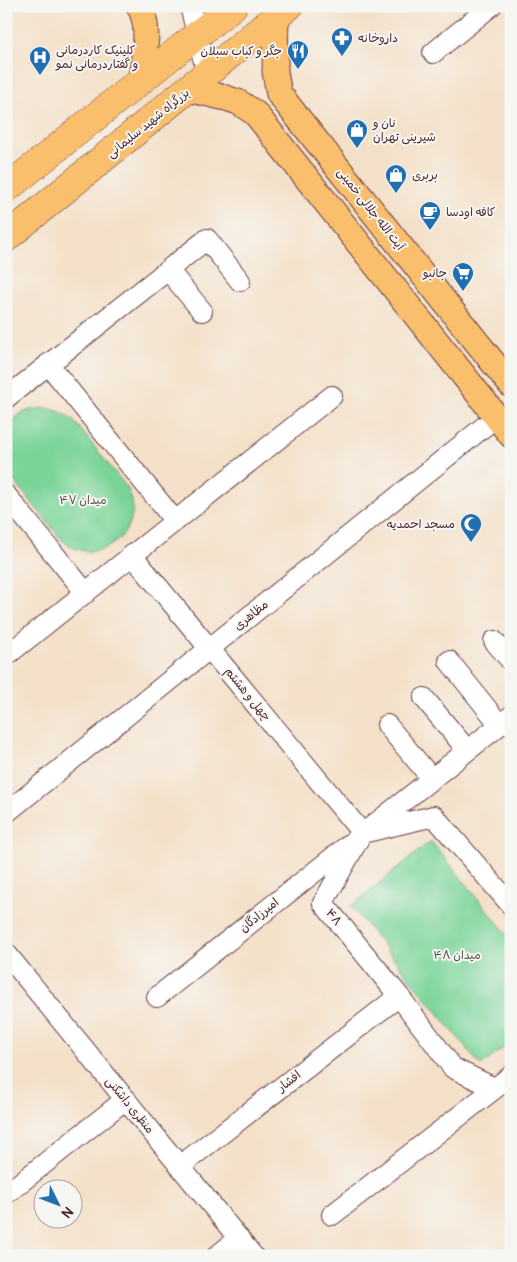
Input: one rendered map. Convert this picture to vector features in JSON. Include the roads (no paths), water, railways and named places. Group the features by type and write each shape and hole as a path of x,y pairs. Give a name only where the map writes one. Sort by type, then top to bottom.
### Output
{"highway":[{"path":"6,189 233,6"},
{"name":"بزرگراه شهید سلیمانی","path":"6,238 282,11"}],"main road":[{"path":"141,80 146,31 142,10"},
{"name":"آيت الله جلالى خمينى","path":"282,11 275,72 280,94 511,385"},
{"path":"197,82 238,102 255,114 506,419"},
{"path":"255,114 254,101 260,93 280,94"}],"street":[{"path":"190,6 198,35 197,82"},
{"path":"433,53 491,6"},
{"path":"6,398 207,239 240,281"},
{"path":"168,270 202,311"},
{"path":"48,364 175,520"},
{"path":"6,656 332,396"},
{"name":"مظاهری","path":"6,813 210,648 506,419"},
{"path":"6,495 86,593"},
{"name":"چهل و هشتم","path":"132,555 362,833"},
{"path":"494,641 511,661"},
{"path":"449,661 505,720"},
{"path":"424,698 468,750"},
{"name":"امیرزادگان","path":"157,997 505,720"},
{"path":"387,725 432,779"},
{"path":"362,833 434,816 511,905"},
{"name":"۴۸","path":"362,833 323,903 399,996 453,1068 494,1088"},
{"name":"منظری داشکنی","path":"6,953 254,1256"},
{"name":"افشار","path":"180,1166 399,996"},
{"path":"332,1215 511,1076"},
{"path":"6,1194 126,1100"},
{"path":"218,1256 239,1238"}],"place":[{"name":"داروخانه","path":"342,57"},
{"name":"جگر و کباب سبلان","path":"298,70"},
{"name":"کلینیک کاردرمانی و گفتاردرمانی نمو","path":"40,76"},
{"name":"نان و شیرینی تهران","path":"357,149"},
{"name":"بربری","path":"396,194"},
{"name":"کافه اودسا","path":"430,231"},
{"name":"جانبو","path":"463,292"},
{"name":"مسجد احمدیه","path":"471,543"}],"park label":[{"name":"میدان ۴۷","path":"83,500"},
{"name":"میدان ۴۸","path":"457,955"}]}
